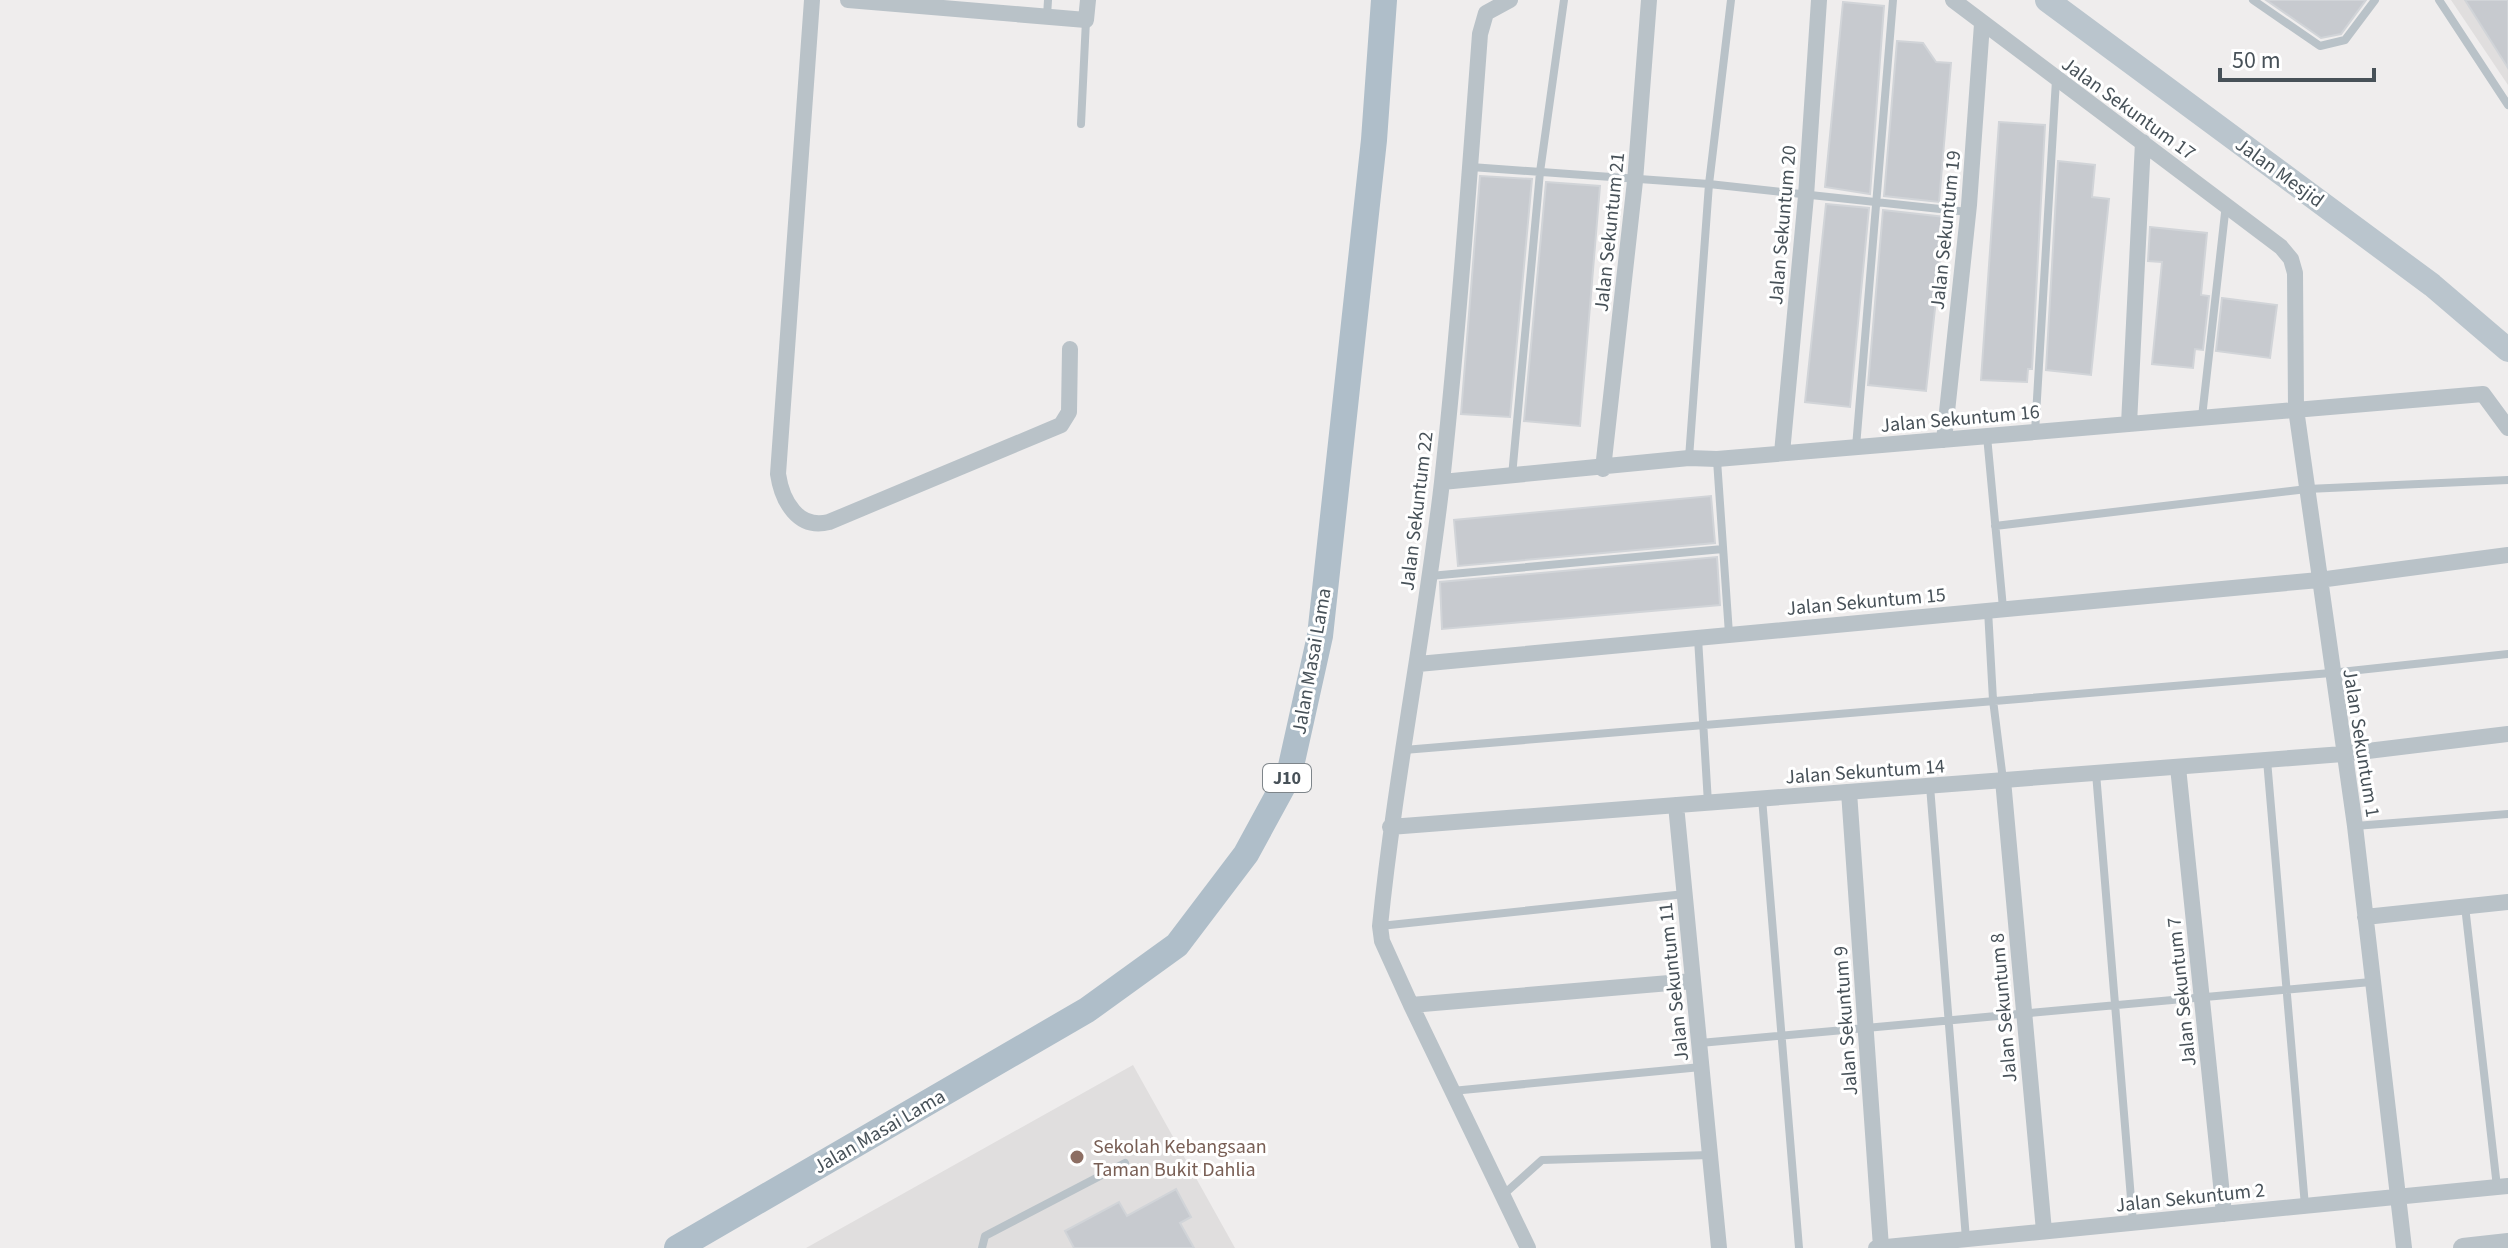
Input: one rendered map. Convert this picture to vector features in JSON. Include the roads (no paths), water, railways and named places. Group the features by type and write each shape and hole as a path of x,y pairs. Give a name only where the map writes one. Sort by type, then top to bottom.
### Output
{"main road":[{"name":"Jalan Masai Lama","path":"677,1248 1087,1010 1177,945 1246,854 1289,775 1320,636 1374,140 1384,0"},
{"name":"Jalan Mesjid","path":"2050,1 2432,285 2508,350"}],"street":[{"path":"812,0 778,474 790,508 803,520 820,525 1061,425 1069,412 1070,349"},
{"path":"848,0 1048,8 1086,20 1088,0"},
{"name":"Jalan Sekuntum 22","path":"1510,0 1486,13 1480,34 1442,482 1418,664 1390,827 1380,926 1382,941 1411,1005 1528,1248"},
{"name":"Jalan Sekuntum 21","path":"1603,469 1635,181 1649,0"},
{"name":"Jalan Sekuntum 20","path":"1782,453 1806,196 1819,0"},
{"name":"Jalan Sekuntum 17","path":"1953,0 2281,247"},
{"name":"Jalan Sekuntum 19","path":"1944,440 1968,212 1982,24"},
{"path":"2129,424 2143,142"},
{"name":"Jalan Sekuntum 1","path":"2281,247 2291,259 2295,273 2296,409 2355,826 2404,1248"},
{"name":"Jalan Sekuntum 16","path":"1442,482 1603,469 1689,458 1717,459 2483,394 2508,428"},
{"name":"Jalan Sekuntum 15","path":"1418,664 2319,580 2508,555"},
{"name":"Jalan Sekuntum 14","path":"1390,827 2343,754 2508,734"},
{"name":"Jalan Sekuntum 7","path":"2178,767 2224,1214"},
{"name":"Jalan Sekuntum 8","path":"2003,780 2044,1231"},
{"name":"Jalan Sekuntum 9","path":"1849,792 1878,1248"},
{"name":"Jalan Sekuntum 11","path":"1676,805 1719,1248"},
{"path":"2365,917 2508,902"},
{"path":"1411,1005 1693,981"},
{"name":"Jalan Sekuntum 2","path":"1878,1248 2502,1186"},
{"path":"2463,1248 2508,1243"}],"lane":[{"path":"1512,476 1540,172 1564,0"},
{"path":"1689,458 1709,184 1731,0"},
{"path":"1856,447 1893,0"},
{"path":"2253,0 2320,46 2345,40 2375,0"},
{"path":"2439,0 2508,105"},
{"path":"1081,124 1086,20"},
{"path":"2035,432 2056,80"},
{"path":"1471,167 1709,184 1968,212"},
{"path":"2202,418 2226,204"},
{"path":"1987,436 1995,526 1993,700 2003,780"},
{"path":"1717,459 1729,634"},
{"path":"1995,526 2307,489 2508,480"},
{"path":"1429,576 1723,549"},
{"path":"1698,637 1708,803"},
{"path":"1404,750 2331,673 2508,654"},
{"path":"2267,760 2305,1206"},
{"path":"2096,773 2133,1223"},
{"path":"1930,786 1966,1239"},
{"path":"1762,798 1799,1248"},
{"path":"2355,826 2508,814"},
{"path":"1380,926 1685,894"},
{"path":"2465,906 2502,1186"},
{"path":"1700,1043 2371,982"},
{"path":"1451,1091 1702,1067"},
{"path":"1503,1195 1538,1161 1710,1155"},
{"path":"982,1248 985,1236 1125,1163"}],"place":[{"name":"Sekolah Kebangsaan Taman Bukit Dahlia","path":"1077,1157"}]}
